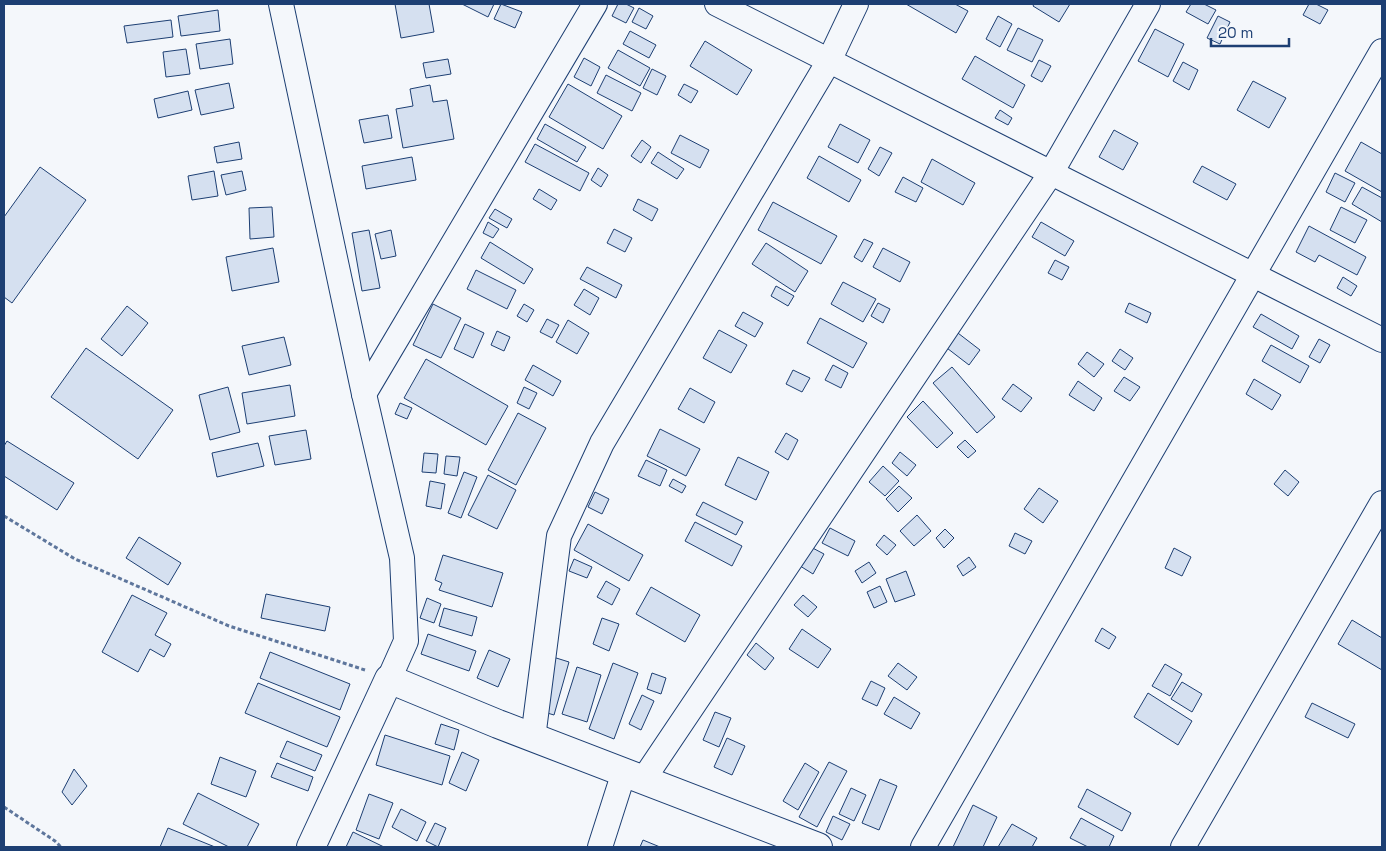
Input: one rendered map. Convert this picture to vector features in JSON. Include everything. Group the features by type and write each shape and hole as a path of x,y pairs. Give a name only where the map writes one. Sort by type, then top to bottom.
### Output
{"street":[{"path":"282,4 364,394 402,558 406,641 311,847"},
{"path":"364,394 595,4"},
{"path":"717,4 1382,340"},
{"path":"533,738 559,536 602,443 829,60 856,4"},
{"path":"600,847 633,776 1051,173 1148,4"},
{"path":"923,847 1382,51"},
{"path":"1183,847 1382,503"},
{"path":"389,678 533,738 818,847"}],"path":[{"path":"4,516 75,559 229,626 389,678"},
{"path":"4,807 61,847"}],"building":[{"path":"395,4 429,4 434,32 401,38"},
{"path":"462,4 494,4 488,17"},
{"path":"501,4 522,12 515,28 494,19"},
{"path":"618,4 626,4 634,8 626,23 612,16"},
{"path":"906,4 955,4 968,11 956,33"},
{"path":"1034,4 1070,4 1059,22 1033,6"},
{"path":"1191,4 1204,4 1216,10 1208,24 1186,12"},
{"path":"1309,4 1316,4 1328,10 1320,24 1303,15"},
{"path":"639,8 653,16 646,29 632,22"},
{"path":"218,10 220,31 181,36 178,16"},
{"path":"998,16 1012,24 1000,47 986,39"},
{"path":"1218,16 1230,22 1220,44 1207,38"},
{"path":"171,20 173,37 127,43 124,26"},
{"path":"1018,28 1043,40 1032,62 1007,50"},
{"path":"1155,29 1184,44 1168,77 1138,61"},
{"path":"630,31 656,45 649,58 623,44"},
{"path":"230,39 233,64 200,69 196,44"},
{"path":"705,41 752,70 737,95 690,66"},
{"path":"186,49 190,74 166,77 163,52"},
{"path":"618,50 650,68 640,86 608,68"},
{"path":"975,56 1025,85 1013,108 962,79"},
{"path":"584,58 600,67 591,86 574,77"},
{"path":"448,59 451,74 426,78 423,63"},
{"path":"1039,60 1051,66 1042,82 1031,76"},
{"path":"1183,62 1198,70 1189,90 1173,81"},
{"path":"652,69 666,76 657,95 643,88"},
{"path":"606,75 641,93 632,111 597,93"},
{"path":"1253,81 1286,98 1269,128 1237,110"},
{"path":"229,83 234,108 201,115 195,90"},
{"path":"568,84 622,116 603,149 549,117"},
{"path":"684,84 698,91 691,103 678,95"},
{"path":"430,85 433,102 447,100 454,139 403,148 396,109 413,106 410,89"},
{"path":"188,91 192,110 158,118 154,99"},
{"path":"1000,110 1012,118 1008,125 995,118"},
{"path":"388,115 392,138 364,143 359,120"},
{"path":"545,124 586,147 577,162 537,139"},
{"path":"840,124 870,140 858,163 828,147"},
{"path":"1114,130 1138,143 1123,170 1099,157"},
{"path":"680,135 709,150 700,168 671,153"},
{"path":"642,140 651,147 641,163 631,156"},
{"path":"239,142 242,159 217,163 214,147"},
{"path":"1361,142 1382,154 1382,192 1345,171"},
{"path":"535,144 589,173 580,191 525,162"},
{"path":"880,147 892,153 879,176 868,169"},
{"path":"658,152 684,169 677,179 651,163"},
{"path":"819,156 861,180 849,202 807,178"},
{"path":"412,157 416,180 366,189 362,166"},
{"path":"932,159 975,183 963,205 921,182"},
{"path":"1202,166 1236,184 1227,200 1193,182"},
{"path":"40,167 86,200 12,303 4,297 4,217"},
{"path":"598,168 608,175 601,187 591,180"},
{"path":"214,171 218,196 192,200 188,176"},
{"path":"242,171 246,190 226,195 221,175"},
{"path":"1335,173 1355,183 1345,202 1326,192"},
{"path":"903,177 923,188 916,202 895,192"},
{"path":"1362,187 1382,198 1382,222 1352,204"},
{"path":"539,189 557,200 551,210 533,199"},
{"path":"638,199 658,209 652,221 633,210"},
{"path":"773,202 837,236 821,264 758,230"},
{"path":"272,207 274,237 250,239 249,208"},
{"path":"1341,207 1367,220 1355,243 1330,230"},
{"path":"495,209 512,219 507,228 489,218"},
{"path":"488,222 499,229 493,238 483,233"},
{"path":"1041,222 1074,241 1065,256 1032,237"},
{"path":"1309,226 1366,257 1357,275 1319,255 1315,262 1296,252"},
{"path":"614,229 632,238 625,252 607,243"},
{"path":"369,230 380,288 362,291 352,233"},
{"path":"391,230 396,256 381,259 375,234"},
{"path":"864,239 873,243 862,262 854,257"},
{"path":"490,242 533,269 524,284 481,258"},
{"path":"766,243 808,271 795,292 752,264"},
{"path":"273,248 279,282 232,291 226,257"},
{"path":"883,248 910,262 900,282 873,267"},
{"path":"1055,260 1069,267 1062,280 1048,273"},
{"path":"587,267 622,285 616,298 580,279"},
{"path":"476,270 516,290 507,309 467,289"},
{"path":"1343,277 1357,286 1351,296 1337,288"},
{"path":"843,282 876,299 863,322 831,304"},
{"path":"776,286 794,296 788,306 771,296"},
{"path":"584,289 599,298 590,315 574,305"},
{"path":"878,303 890,309 883,323 871,316"},
{"path":"1129,303 1151,313 1147,323 1125,312"},
{"path":"433,304 461,318 441,358 413,345"},
{"path":"524,304 534,310 527,322 517,316"},
{"path":"127,306 148,323 122,356 101,339"},
{"path":"743,312 763,323 755,337 735,326"},
{"path":"1261,314 1299,336 1292,349 1253,327"},
{"path":"820,318 867,343 853,368 807,343"},
{"path":"547,319 559,325 552,338 540,332"},
{"path":"568,320 589,333 577,354 556,342"},
{"path":"465,324 484,333 473,358 454,349"},
{"path":"719,330 747,345 731,373 703,358"},
{"path":"954,330 980,350 969,365 943,345"},
{"path":"497,331 510,337 504,351 491,345"},
{"path":"284,337 291,365 249,375 242,346"},
{"path":"1319,339 1330,345 1320,363 1309,357"},
{"path":"1271,345 1309,366 1300,383 1262,361"},
{"path":"86,348 173,410 138,459 51,397"},
{"path":"1120,349 1133,358 1125,370 1112,361"},
{"path":"1087,352 1104,364 1094,377 1078,364"},
{"path":"426,359 508,406 486,445 404,398"},
{"path":"533,365 561,381 553,396 525,380"},
{"path":"833,365 848,373 841,388 825,380"},
{"path":"952,367 995,417 977,433 933,383"},
{"path":"793,370 810,378 802,392 786,384"},
{"path":"1124,377 1140,387 1130,401 1114,391"},
{"path":"1254,379 1281,395 1272,410 1246,394"},
{"path":"1078,381 1102,398 1094,411 1069,395"},
{"path":"1013,384 1032,398 1021,412 1002,399"},
{"path":"290,385 295,416 247,424 242,393"},
{"path":"228,387 240,432 210,440 199,395"},
{"path":"524,387 537,393 529,409 517,403"},
{"path":"690,388 715,402 704,423 678,409"},
{"path":"923,401 953,433 937,448 907,417"},
{"path":"400,403 412,408 407,419 395,414"},
{"path":"518,413 546,428 516,485 488,470"},
{"path":"660,429 700,449 686,476 647,456"},
{"path":"306,430 311,459 275,465 269,436"},
{"path":"786,433 798,440 788,460 775,452"},
{"path":"965,440 976,451 968,458 957,447"},
{"path":"7,441 74,483 57,510 4,476 4,446"},
{"path":"258,443 264,466 217,477 212,453"},
{"path":"900,452 916,465 907,476 892,463"},
{"path":"424,453 438,454 436,473 422,472"},
{"path":"446,456 460,457 457,476 444,474"},
{"path":"738,457 769,472 756,500 725,485"},
{"path":"646,460 667,470 660,486 638,476"},
{"path":"883,466 899,481 885,496 869,482"},
{"path":"1285,470 1299,482 1288,496 1274,484"},
{"path":"464,472 477,477 461,518 448,513"},
{"path":"488,475 516,490 497,529 468,515"},
{"path":"673,479 686,486 682,493 669,486"},
{"path":"430,481 445,484 441,509 426,506"},
{"path":"899,486 912,498 898,512 886,499"},
{"path":"1039,488 1058,501 1043,523 1024,509"},
{"path":"595,492 609,499 602,514 588,507"},
{"path":"703,502 743,522 736,535 696,515"},
{"path":"917,515 931,531 914,546 900,531"},
{"path":"695,522 742,546 732,566 685,541"},
{"path":"588,524 643,555 629,581 574,550"},
{"path":"830,528 855,541 848,556 822,543"},
{"path":"945,529 954,538 944,548 936,538"},
{"path":"1015,533 1032,541 1025,554 1009,546"},
{"path":"884,535 896,545 887,555 876,545"},
{"path":"139,537 181,563 168,585 126,558"},
{"path":"807,545 824,554 813,574 797,564"},
{"path":"1174,548 1191,557 1182,576 1165,568"},
{"path":"443,555 503,573 492,607 439,590 442,583 435,580"},
{"path":"969,557 976,567 963,576 957,566"},
{"path":"574,559 592,567 587,578 569,571"},
{"path":"869,562 876,573 862,583 855,571"},
{"path":"906,571 915,595 895,602 886,579"},
{"path":"606,581 620,589 612,605 597,597"},
{"path":"880,586 887,602 874,608 867,592"},
{"path":"651,587 700,615 685,642 636,614"},
{"path":"266,594 330,607 325,631 261,618"},
{"path":"132,595 167,613 155,635 171,644 164,657 150,649 138,672 102,652"},
{"path":"803,595 817,607 808,617 794,605"},
{"path":"427,598 441,604 434,623 420,618"},
{"path":"444,608 477,617 472,636 439,626"},
{"path":"602,618 619,624 609,651 593,644"},
{"path":"1352,620 1382,638 1382,670 1338,644"},
{"path":"1102,628 1116,637 1109,649 1095,641"},
{"path":"802,629 831,649 818,668 789,649"},
{"path":"428,634 476,651 469,671 421,654"},
{"path":"756,643 774,658 765,670 747,655"},
{"path":"489,650 510,659 498,687 477,678"},
{"path":"270,652 350,684 340,710 260,678"},
{"path":"553,657 569,662 554,715 537,710"},
{"path":"613,663 638,673 614,739 589,729"},
{"path":"898,663 917,677 907,690 888,676"},
{"path":"1165,664 1182,674 1170,696 1152,686"},
{"path":"577,667 601,675 587,722 562,714"},
{"path":"652,673 666,678 661,694 647,689"},
{"path":"871,681 885,688 877,706 862,699"},
{"path":"1182,682 1202,694 1192,712 1171,699"},
{"path":"258,683 340,717 327,747 245,713"},
{"path":"1148,693 1192,721 1178,745 1134,717"},
{"path":"642,695 654,701 641,730 629,724"},
{"path":"894,697 920,713 911,729 884,714"},
{"path":"1312,703 1355,724 1348,738 1305,717"},
{"path":"715,712 731,718 719,747 703,740"},
{"path":"441,724 459,730 454,750 435,744"},
{"path":"385,735 450,756 442,785 376,765"},
{"path":"727,738 745,746 732,775 714,767"},
{"path":"287,741 322,755 315,771 280,757"},
{"path":"462,752 479,760 466,791 449,783"},
{"path":"220,757 256,771 246,797 211,784"},
{"path":"829,762 847,771 817,827 799,817"},
{"path":"277,763 313,777 308,791 271,777"},
{"path":"805,763 819,772 798,810 783,801"},
{"path":"74,769 87,786 72,805 62,792"},
{"path":"880,779 897,786 879,830 862,823"},
{"path":"851,788 866,795 854,821 839,814"},
{"path":"1087,789 1131,813 1122,831 1078,807"},
{"path":"198,793 259,824 247,847 229,847 183,824"},
{"path":"369,794 393,803 379,839 356,830"},
{"path":"973,805 997,817 983,847 953,847"},
{"path":"401,809 426,822 417,841 392,827"},
{"path":"833,816 850,824 842,840 826,832"},
{"path":"1081,818 1114,836 1109,847 1088,847 1070,838"},
{"path":"435,823 446,828 438,847 426,841"},
{"path":"1012,824 1037,838 1032,847 998,847"},
{"path":"168,828 215,847 160,847"},
{"path":"353,832 384,847 346,847"},
{"path":"643,840 660,847 640,847"}]}
